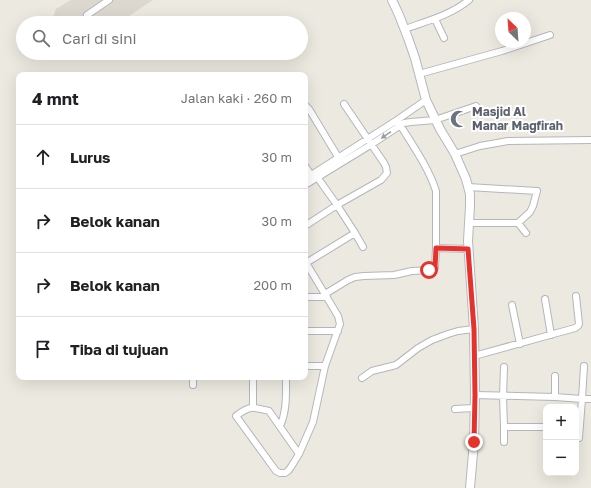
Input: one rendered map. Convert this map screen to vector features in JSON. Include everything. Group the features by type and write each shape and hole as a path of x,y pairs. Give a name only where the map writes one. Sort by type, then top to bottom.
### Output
{"street":[{"path":"87,15 110,0"},
{"path":"392,0 405,29 415,58 426,100 435,120 455,154 468,187 470,206 468,249 474,329 475,395 474,442 470,488"},
{"path":"405,29 434,19 458,8 469,0"},
{"path":"434,19 444,38"},
{"path":"419,74 550,35"},
{"path":"312,176 372,144 426,100"},
{"path":"308,224 337,205 382,180 387,174 384,163 344,104"},
{"path":"312,176 338,157 367,139 399,122 435,120 476,106"},
{"path":"308,108 338,157"},
{"path":"308,297 326,296 348,280 355,277 394,275 412,271 432,270 435,268 436,191 434,184 399,122"},
{"path":"455,154 480,146 508,141 591,140"},
{"path":"312,176 337,205 363,247"},
{"path":"468,187 537,191 530,212 518,223 469,223"},
{"path":"518,223 526,233"},
{"path":"308,261 354,233"},
{"path":"436,248 468,249"},
{"path":"300,454 269,411 253,407 244,410 236,416 278,473 285,473 288,471 300,454 313,422 325,366 340,324 340,320 308,268"},
{"path":"474,356 575,328 580,324 576,296"},
{"path":"544,299 551,335"},
{"path":"512,305 520,344"},
{"path":"362,378 372,371 396,365 418,348 432,340 448,334 474,329"},
{"path":"308,331 338,331"},
{"path":"308,366 325,366"},
{"path":"579,420 584,366"},
{"path":"504,367 504,442"},
{"path":"555,397 556,376"},
{"path":"192,380 193,385"},
{"path":"253,380 253,407"},
{"path":"280,426 283,421 286,405 286,380"},
{"path":"475,395 591,399"},
{"path":"454,410 474,408"},
{"path":"504,427 543,427"}],"shaded area":[{"path":"71,0 153,0 129,16 53,16 56,9"}],"place":[{"name":"Masjid Al Manar Magfirah","path":"459,119"}],"route":[{"path":"429,270 435,268 436,248 468,249 474,329 474,442"}]}
